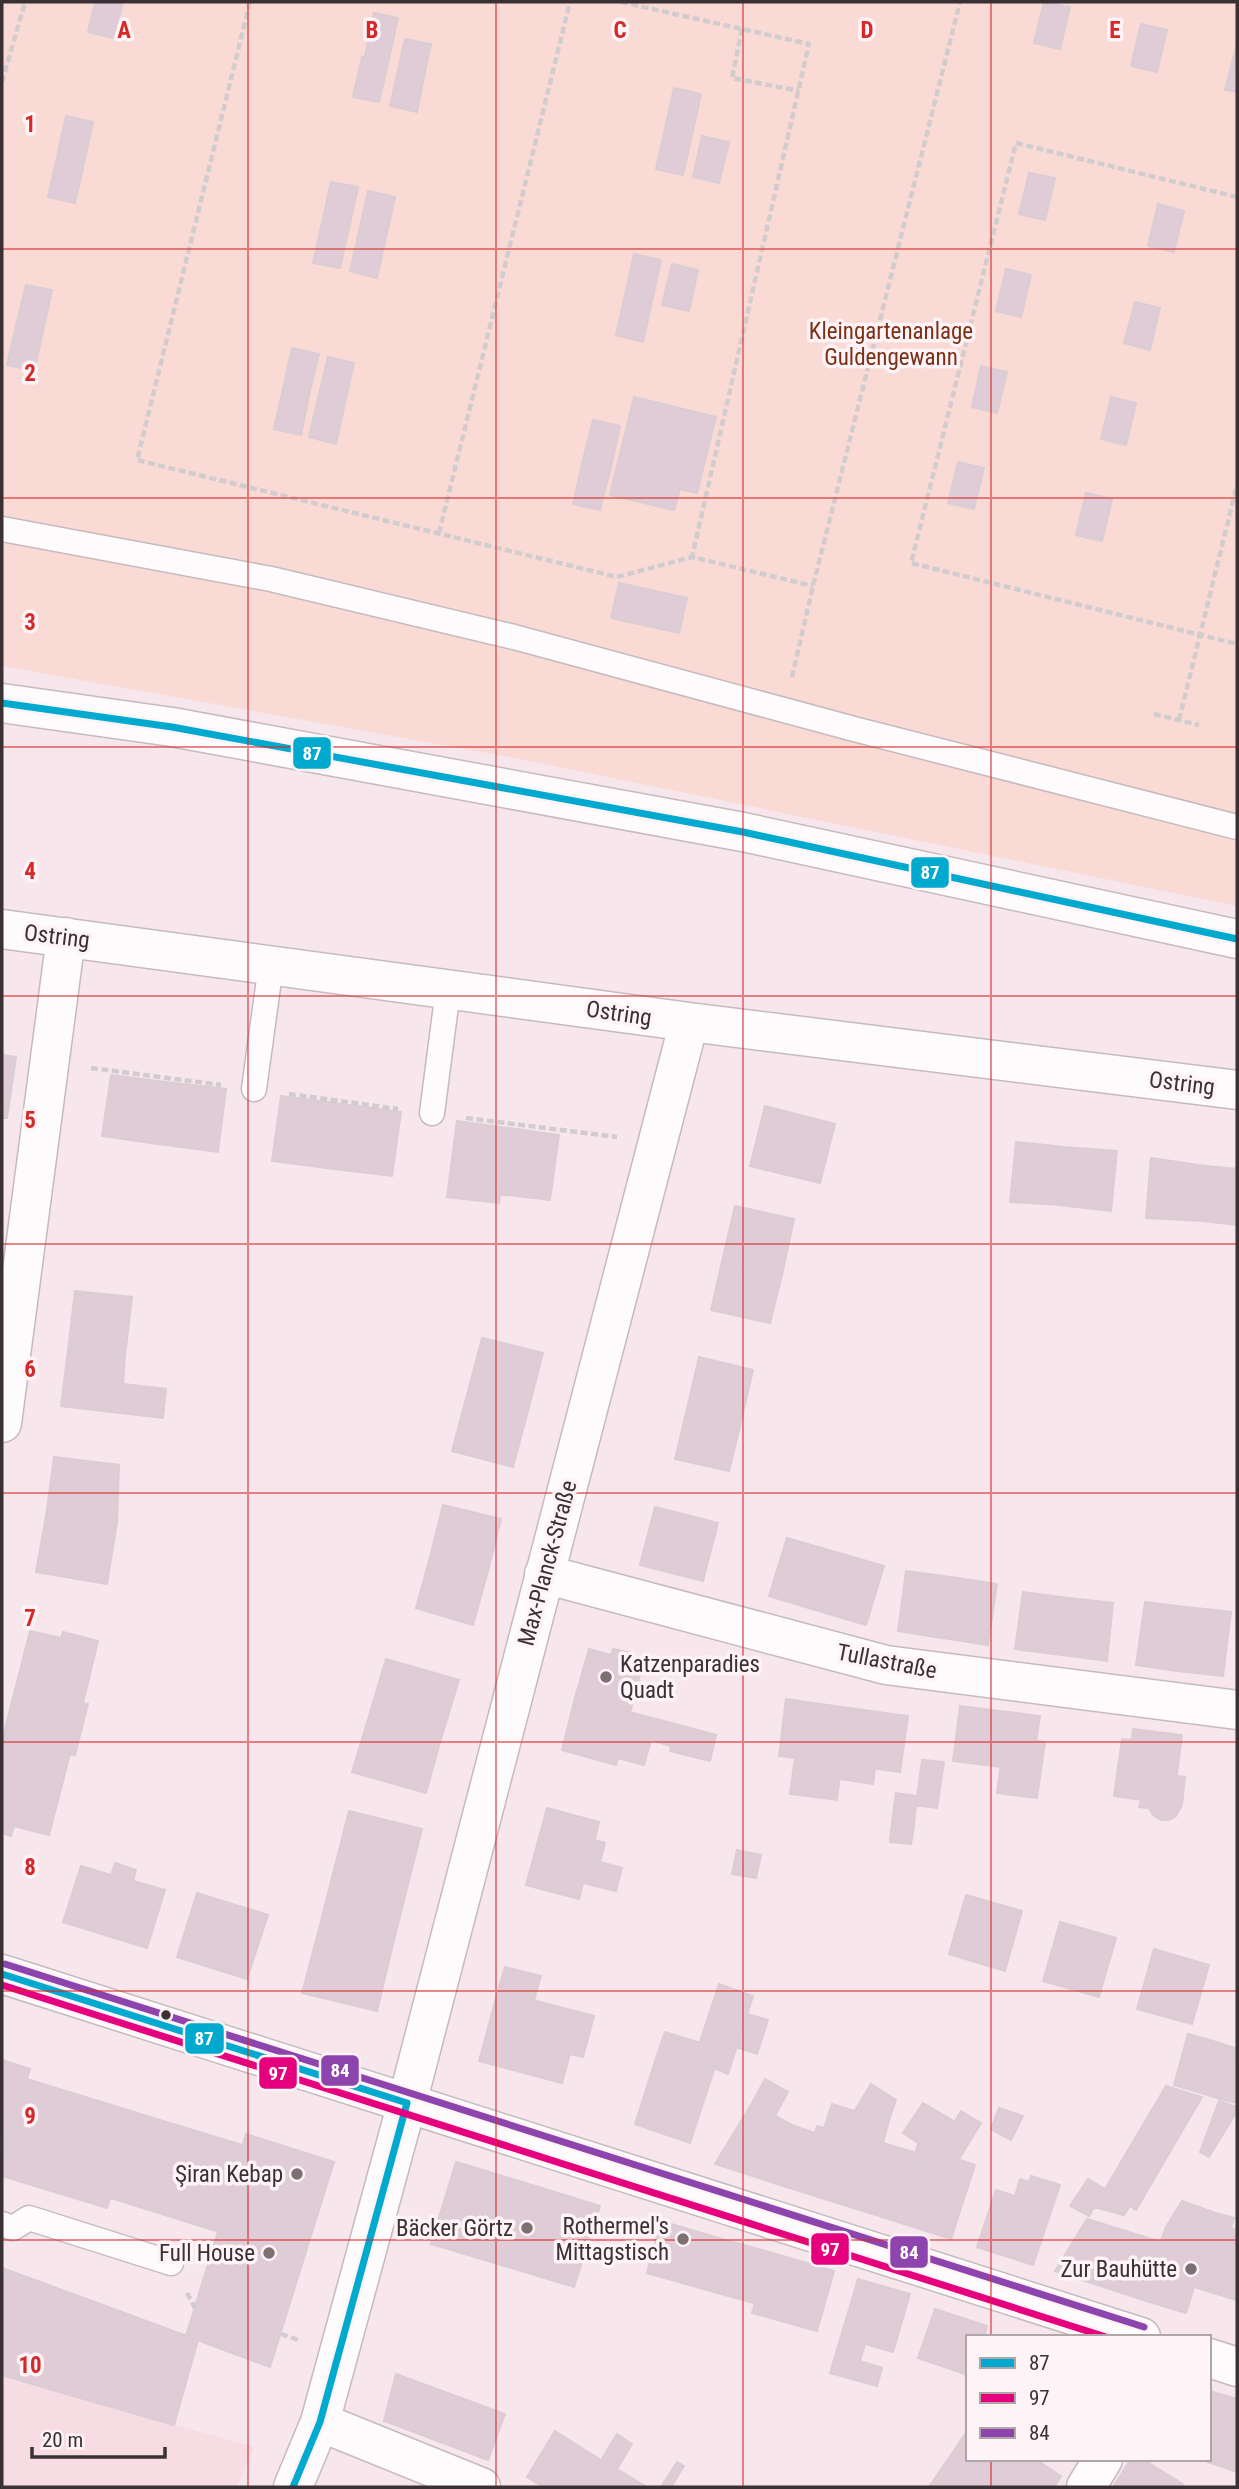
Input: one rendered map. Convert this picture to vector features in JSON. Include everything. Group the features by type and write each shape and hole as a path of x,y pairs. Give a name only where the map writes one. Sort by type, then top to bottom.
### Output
{"street":[{"path":"2,703 172,727 743,832 1237,939"},
{"name":"Ostring","path":"2,929 689,1022 1237,1090"},
{"path":"2,1423 66,937"},
{"name":"Max-Planck-Straße","path":"293,2487 320,2422 407,2103 689,1022"},
{"name":"Tullastraße","path":"544,1574 886,1665 1237,1710"},
{"path":"2,1975 1135,2335"},
{"path":"1211,2359 1237,2367"},
{"path":"320,2422 481,2487"},
{"path":"1086,2487 1102,2461"}],"lane":[{"path":"2,529 271,579 514,637 854,729 1237,827"},
{"path":"254,1090 271,965"},
{"path":"432,1113 449,990"},
{"path":"2,2224 13,2228 29,2218 172,2263"}],"path":[{"path":"2,82 25,2"},
{"path":"250,2 137,460 617,577 692,557 813,586"},
{"path":"439,533 570,2"},
{"path":"621,2 809,44 692,557"},
{"path":"785,709 813,586 960,2"},
{"path":"742,29 732,78 799,91"},
{"path":"1237,197 1016,143 911,563 1237,644"},
{"path":"1179,720 1237,485"},
{"path":"1154,714 1199,725"},
{"path":"48,1063 657,1142"}],"shaded area":[{"path":"2,2376 254,2447 237,2487 2,2487"}],"green space":[{"name":"Kleingartenanlage Guldengewann","path":"2,2 1237,2 1237,906 510,757 2,666"}],"building":[{"path":"95,2 123,2 114,38 88,32"},
{"path":"1044,2 1070,7 1060,49 1034,43"},
{"path":"374,13 398,18 388,63 365,57"},
{"path":"1141,24 1167,30 1157,72 1131,66"},
{"path":"405,39 431,44 425,72 399,66"},
{"path":"1237,48 1237,92 1225,90"},
{"path":"362,57 388,63 379,102 353,97"},
{"path":"399,66 425,72 417,112 390,106"},
{"path":"674,88 701,94 692,135 665,129"},
{"path":"66,116 93,122 84,163 57,157"},
{"path":"665,129 692,135 683,175 656,169"},
{"path":"702,136 729,142 719,183 693,177"},
{"path":"57,157 84,163 75,203 48,197"},
{"path":"1029,173 1055,178 1045,220 1019,214"},
{"path":"331,182 358,187 349,228 322,223"},
{"path":"368,191 395,197 386,237 359,232"},
{"path":"1158,204 1184,211 1174,252 1148,246"},
{"path":"322,223 349,228 340,268 313,263"},
{"path":"359,232 386,237 377,278 350,271"},
{"path":"634,254 661,260 652,301 625,295"},
{"path":"672,264 698,270 689,311 662,305"},
{"path":"1006,269 1031,275 1021,317 996,311"},
{"path":"26,285 52,290 43,331 16,326"},
{"path":"625,295 652,301 643,342 616,335"},
{"path":"1135,302 1160,308 1150,350 1124,343"},
{"path":"16,326 43,331 34,371 7,365"},
{"path":"292,348 319,354 309,395 283,389"},
{"path":"328,357 354,363 345,403 318,398"},
{"path":"981,366 1007,372 997,413 972,407"},
{"path":"283,389 309,395 301,435 274,429"},
{"path":"634,397 716,417 697,493 680,489 674,510 610,495"},
{"path":"1111,397 1136,403 1126,445 1101,439"},
{"path":"318,398 345,403 336,444 309,437"},
{"path":"593,420 620,426 611,467 583,460"},
{"path":"583,460 611,467 600,510 573,504"},
{"path":"958,462 984,468 974,509 948,503"},
{"path":"1086,493 1112,499 1102,541 1076,535"},
{"path":"619,583 687,598 679,633 611,618"},
{"path":"2,1055 16,1057 7,1118 2,1118"},
{"path":"111,1075 166,1082 158,1144 102,1136"},
{"path":"166,1082 226,1089 218,1152 158,1144"},
{"path":"281,1096 342,1104 333,1169 272,1161"},
{"path":"342,1104 401,1112 392,1176 333,1169"},
{"path":"765,1106 835,1124 820,1183 750,1166"},
{"path":"457,1121 509,1128 499,1203 447,1197"},
{"path":"509,1128 559,1135 550,1200 500,1194"},
{"path":"1016,1142 1064,1147 1060,1205 1010,1202"},
{"path":"1064,1147 1117,1151 1111,1211 1060,1205"},
{"path":"1151,1158 1206,1166 1203,1221 1146,1218"},
{"path":"1206,1166 1237,1169 1237,1225 1203,1221"},
{"path":"735,1206 794,1219 782,1275 722,1262"},
{"path":"722,1262 782,1275 770,1323 711,1310"},
{"path":"75,1291 132,1297 125,1356 68,1350"},
{"path":"482,1338 543,1353 528,1411 467,1395"},
{"path":"68,1350 125,1356 123,1384 166,1389 163,1418 61,1406"},
{"path":"699,1357 753,1370 741,1422 687,1409"},
{"path":"467,1395 528,1411 513,1467 452,1451"},
{"path":"687,1409 741,1422 729,1471 675,1459"},
{"path":"54,1457 119,1465 117,1522 46,1516"},
{"path":"443,1505 501,1519 488,1571 430,1557"},
{"path":"655,1507 718,1523 703,1581 640,1565"},
{"path":"46,1516 117,1522 107,1584 36,1572"},
{"path":"787,1538 839,1553 822,1612 769,1596"},
{"path":"839,1553 884,1566 866,1625 822,1612"},
{"path":"430,1557 488,1571 473,1625 416,1608"},
{"path":"906,1571 951,1577 942,1638 898,1631"},
{"path":"951,1577 997,1584 988,1645 942,1638"},
{"path":"1023,1592 1069,1598 1061,1655 1015,1649"},
{"path":"1069,1598 1113,1603 1107,1661 1061,1655"},
{"path":"1145,1602 1186,1607 1178,1671 1136,1665"},
{"path":"1186,1607 1231,1612 1223,1676 1178,1671"},
{"path":"30,1631 61,1638 63,1632 98,1641 83,1703 88,1704 75,1755 3,1737"},
{"path":"589,1649 611,1655 613,1649 632,1653 631,1660 643,1663 630,1713 575,1698"},
{"path":"386,1659 459,1680 441,1739 369,1716"},
{"path":"575,1698 679,1725 674,1747 651,1740 644,1765 618,1758 616,1765 562,1750"},
{"path":"786,1699 849,1708 840,1774 806,1769 808,1760 779,1756"},
{"path":"960,1706 1008,1712 1001,1767 953,1761"},
{"path":"849,1708 908,1716 900,1772 842,1764"},
{"path":"1008,1712 1040,1716 1036,1741 1045,1742 1037,1798 997,1793"},
{"path":"369,1716 441,1739 426,1793 352,1772"},
{"path":"679,1725 716,1735 710,1761 670,1751 671,1746 674,1747"},
{"path":"1133,1729 1182,1735 1175,1790 1144,1787 1143,1800 1114,1796 1122,1739 1132,1740"},
{"path":"3,1737 70,1754 49,1835 14,1826 11,1836 2,1833"},
{"path":"795,1758 808,1760 806,1769 840,1774 837,1800 790,1794"},
{"path":"922,1760 944,1762 937,1808 916,1805"},
{"path":"842,1764 875,1768 873,1784 840,1779"},
{"path":"1177,1776 1185,1777 1182,1805 1176,1816 1161,1820 1153,1815 1149,1808 1139,1807 1144,1787 1175,1790"},
{"path":"896,1793 917,1796 913,1833 891,1831"},
{"path":"547,1808 599,1822 590,1859 537,1845"},
{"path":"349,1811 422,1829 394,1940 321,1921"},
{"path":"891,1831 913,1833 911,1844 890,1842"},
{"path":"594,1840 605,1843 600,1862 590,1859"},
{"path":"537,1845 622,1868 616,1891 583,1883 579,1899 526,1885"},
{"path":"737,1850 761,1855 756,1878 732,1874"},
{"path":"115,1863 136,1870 133,1881 165,1890 147,1948 63,1922 81,1866 111,1875"},
{"path":"197,1893 268,1915 247,1979 177,1957"},
{"path":"966,1895 1022,1911 1005,1971 949,1954"},
{"path":"321,1921 394,1940 377,2011 302,1993"},
{"path":"1060,1922 1116,1938 1099,1997 1043,1981"},
{"path":"1154,1949 1209,1965 1192,2024 1137,2009"},
{"path":"505,1967 541,1976 534,2000 498,1991"},
{"path":"719,1984 753,1996 728,2074 694,2060"},
{"path":"498,1991 594,2016 583,2057 570,2054 562,2083 479,2061"},
{"path":"747,2014 768,2020 757,2054 736,2047"},
{"path":"665,2032 700,2043 694,2060 659,2049"},
{"path":"1188,2034 1213,2041 1198,2092 1174,2085"},
{"path":"1213,2041 1235,2048 1220,2099 1198,2092"},
{"path":"1237,2048 1237,2103 1220,2099"},
{"path":"659,2049 715,2067 690,2143 635,2124"},
{"path":"2,2060 30,2069 2,2160"},
{"path":"27,2079 137,2113 107,2208 2,2176 2,2160"},
{"path":"765,2079 788,2092 775,2116 752,2103"},
{"path":"871,2084 896,2100 890,2117 873,2112 865,2137 843,2130"},
{"path":"1166,2086 1202,2097 1136,2210 1104,2191"},
{"path":"1219,2101 1237,2107 1237,2111 1209,2157 1200,2152"},
{"path":"752,2103 792,2125 774,2183 715,2164"},
{"path":"923,2103 954,2121 927,2168 913,2164 918,2143 903,2133"},
{"path":"832,2104 855,2111 837,2140 831,2138 812,2195 774,2183 792,2125 815,2133 817,2126 824,2128"},
{"path":"999,2108 1023,2116 1011,2140 991,2129"},
{"path":"961,2111 981,2123 959,2159 936,2152"},
{"path":"873,2112 890,2117 883,2143 916,2153 895,2221 812,2195 831,2138 837,2140 843,2130 865,2137"},
{"path":"137,2113 242,2145 216,2231 111,2198"},
{"path":"246,2134 334,2162 304,2258 216,2231"},
{"path":"936,2152 975,2165 951,2239 895,2221 913,2164 927,2168"},
{"path":"456,2162 480,2169 455,2251 431,2244"},
{"name":"Bäcker Görtz","path":"480,2169 600,2206 574,2287 455,2251"},
{"path":"1031,2176 1060,2185 1033,2265 977,2247 996,2190 1015,2196 1020,2179 1029,2182"},
{"path":"1088,2179 1105,2189 1089,2216 1070,2206"},
{"path":"1104,2191 1130,2206 1124,2215 1094,2207"},
{"path":"1182,2201 1216,2213 1213,2222 1201,2218 1195,2236 1166,2227"},
{"path":"1216,2213 1234,2218 1231,2228 1237,2230 1236,2300 1194,2287 1186,2313 1140,2299 1166,2227 1195,2236 1201,2218 1213,2222"},
{"path":"1087,2219 1161,2242 1140,2299 1055,2271"},
{"path":"661,2221 722,2239 707,2290 647,2273"},
{"path":"218,2232 304,2258 270,2367 186,2336"},
{"path":"722,2239 769,2252 754,2303 707,2290"},
{"path":"769,2252 834,2271 817,2331 752,2313"},
{"path":"2,2268 76,2295 49,2389 2,2375"},
{"path":"858,2279 910,2294 893,2352 865,2344 860,2361 882,2368 877,2386 830,2373"},
{"path":"76,2295 198,2340 174,2425 49,2389"},
{"path":"935,2309 987,2326 985,2335 966,2335 966,2374 918,2358"},
{"path":"396,2374 505,2414 488,2460 384,2421"},
{"path":"1211,2392 1237,2399 1237,2472 1205,2461 1211,2461"},
{"path":"555,2431 601,2460 585,2487 543,2487 527,2477"},
{"path":"966,2433 966,2461 1038,2461 1061,2476 1054,2487 929,2487"},
{"path":"617,2434 632,2444 617,2469 647,2487 585,2487"},
{"path":"1130,2461 1145,2461 1183,2484 1181,2487 1113,2487"},
{"path":"677,2462 684,2466 671,2487 661,2487"}],"transit line":[{"name":"87","path":"2,703 172,727 743,832 1237,939"},
{"name":"84","path":"5,1964 1144,2327"},
{"name":"87","path":"2,1974 407,2103"},
{"name":"97","path":"2,1985 1100,2335"},
{"name":"87","path":"293,2487 320,2422 407,2103"}],"place":[{"name":"Katzenparadies Quadt","path":"606,1677"},
{"name":"Şiran Kebap","path":"297,2174"},
{"name":"Bäcker Görtz","path":"527,2228"},
{"name":"Rothermel's Mittagstisch","path":"683,2239"},
{"name":"Full House","path":"269,2253"},
{"name":"Zur Bauhütte","path":"1191,2269"}]}
